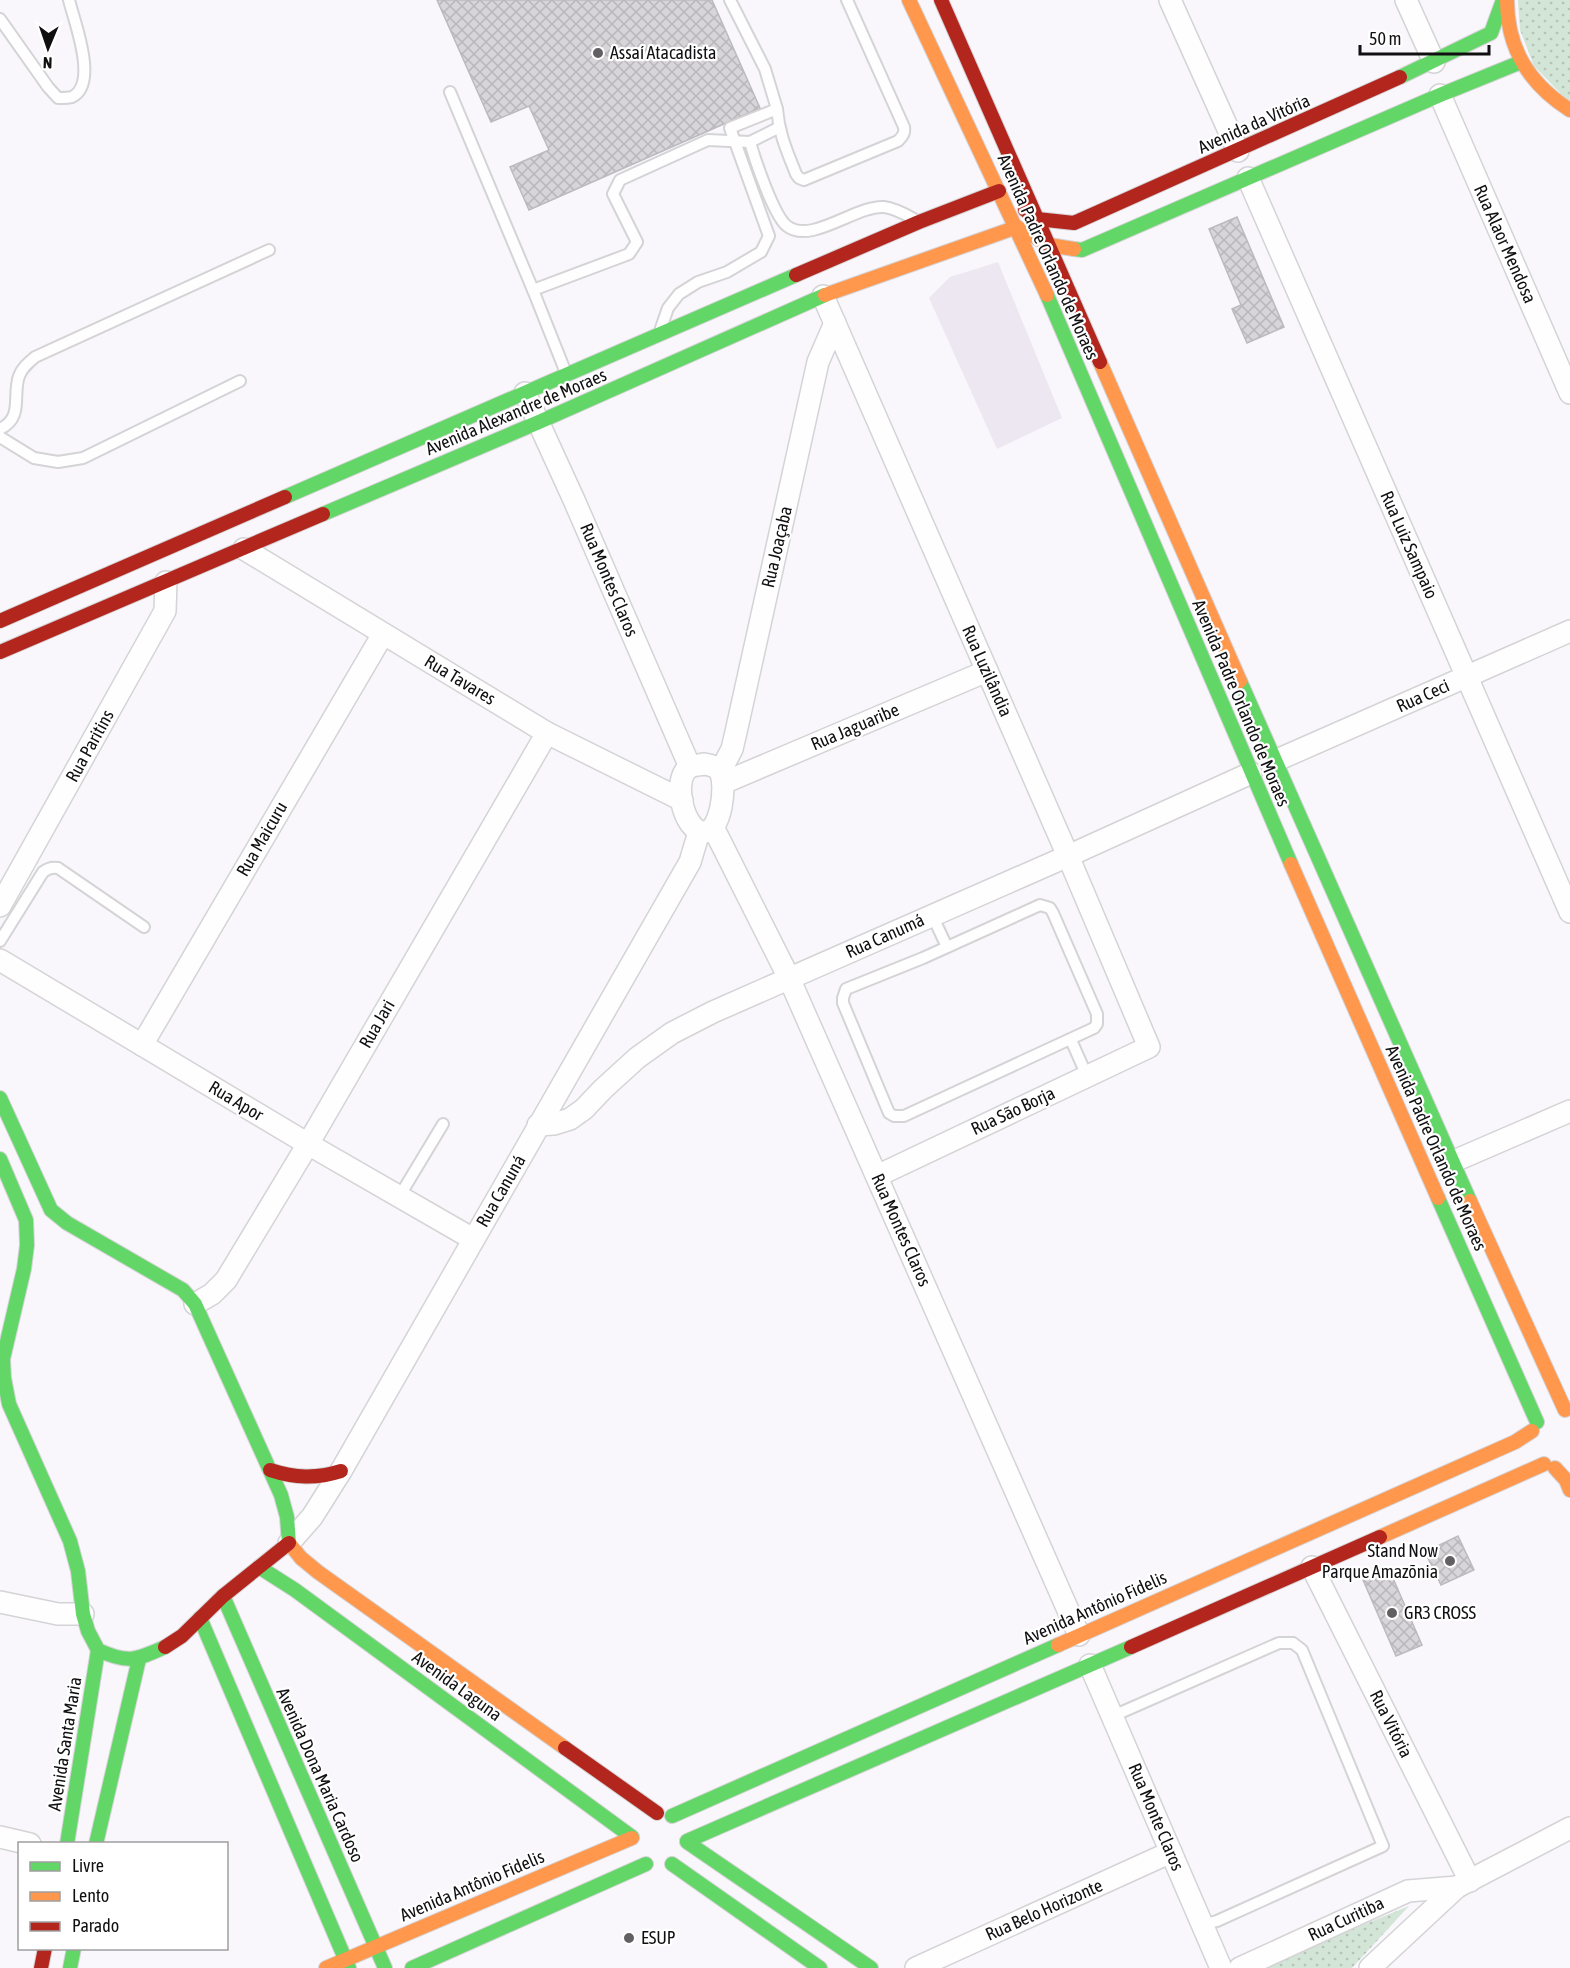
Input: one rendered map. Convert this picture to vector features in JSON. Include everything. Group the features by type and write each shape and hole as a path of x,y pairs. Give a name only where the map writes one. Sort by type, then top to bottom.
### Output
{"main road":[{"name":"Avenida Padre Orlando de Moraes","path":"909,0 1017,227 1251,773 1550,1416"},
{"name":"Avenida Padre Orlando de Moraes","path":"941,0 1452,1162 1550,1416"},
{"name":"Avenida da Vitória","path":"999,191 1038,219 1074,223 1434,62 1491,33 1505,0"},
{"path":"1505,0 1511,35 1521,62 1557,103 1570,110"},
{"path":"1017,227 1049,245 1082,250 1521,62"},
{"name":"Avenida Alexandre de Moraes","path":"0,621 920,222 999,191"},
{"name":"Avenida Alexandre de Moraes","path":"0,652 539,422 823,297 1017,227"},
{"path":"0,1098 51,1210 67,1223 183,1290 195,1304 281,1495 287,1517 289,1544 223,1596 170,1645 139,1659 123,1659 98,1650 88,1631 83,1614 78,1571 70,1541 5,1403 3,1359 24,1269 27,1245 26,1220 0,1159"},
{"path":"1542,1459 1550,1416"},
{"name":"Avenida Antônio Fidelis","path":"672,1816 1515,1442 1550,1416"},
{"path":"1542,1459 1566,1480 1570,1490"},
{"path":"687,1841 1312,1567 1542,1459 1570,1468"},
{"path":"270,1470 284,1475 310,1479 341,1471"},
{"name":"Avenida Laguna","path":"289,1544 318,1572 657,1813"},
{"name":"Avenida Laguna","path":"259,1567 295,1590 632,1838"},
{"name":"Avenida Dona Maria Cardoso","path":"223,1596 385,1968"},
{"path":"200,1618 347,1964"},
{"name":"Avenida Santa Maria","path":"67,1842 93,1710 98,1650"},
{"path":"96,1842 122,1715 139,1659"},
{"path":"657,1813 672,1816 683,1827 687,1841 685,1851 680,1859 664,1867 646,1864 635,1852 632,1838 635,1828 640,1821 657,1813"},
{"name":"Avenida Antônio Fidelis","path":"326,1968 347,1964 375,1946 632,1838"},
{"path":"687,1841 871,1968"},
{"path":"412,1968 646,1864"},
{"path":"672,1864 820,1968"},
{"path":"41,1968 45,1950"},
{"path":"70,1968 74,1950"}],"street":[{"path":"1170,0 1238,151"},
{"path":"1406,0 1434,62"},
{"name":"Rua Alaor Mendosa","path":"1440,95 1570,393"},
{"name":"Rua Luiz Sampaio","path":"1248,178 1570,912"},
{"name":"Rua Luzilândia","path":"823,297 1068,856 1149,1047"},
{"name":"Rua Joaçaba","path":"721,777 736,732 818,362 835,323"},
{"name":"Rua Montes Claros","path":"525,393 690,767"},
{"name":"Rua Tavares","path":"244,549 546,733 682,800"},
{"name":"Rua Paritins","path":"0,906 165,611 166,582"},
{"name":"Rua Ceci","path":"1276,760 1570,631"},
{"name":"Rua Maicuru","path":"141,1045 383,634"},
{"name":"Rua Jaguaribe","path":"721,777 987,671"},
{"name":"Rua Jari","path":"195,1304 212,1294 226,1280 308,1144 546,733"},
{"path":"704,764 715,767 721,777 720,809 706,830 692,827 682,800 680,788 682,776 690,767 704,764"},
{"name":"Rua Canumá","path":"538,1125 554,1124 570,1119 584,1109 637,1058 672,1034 712,1012 1251,773"},
{"name":"Rua Montes Claros","path":"706,830 789,978 1078,1635"},
{"name":"Rua Canuná","path":"289,1544 312,1517 341,1471 690,862 706,830"},
{"name":"Rua Apor","path":"0,960 308,1144 474,1239"},
{"name":"Rua São Borja","path":"877,1176 1149,1047"},
{"path":"1452,1162 1570,1111"},
{"name":"Rua Vitória","path":"1312,1567 1463,1884"},
{"path":"0,1602 58,1614 83,1614"},
{"name":"Rua Monte Claros","path":"1090,1665 1221,1968"},
{"name":"Rua Curitiba","path":"1370,1968 1463,1884 1570,1828"},
{"path":"0,1837 21,1842"},
{"name":"Rua Belo Horizonte","path":"916,1968 1171,1852"},
{"name":"Rua Curitiba","path":"1240,1968 1408,1891 1463,1884"}],"lane":[{"path":"0,19 58,98 71,97 81,89 85,75 83,54 69,0"},
{"path":"730,0 765,69 777,109 778,128 796,174 804,180 903,137 905,132 847,0"},
{"path":"450,92 567,375"},
{"path":"659,335 668,308 679,294 698,282 727,272 761,252 769,236 730,128 777,109"},
{"path":"533,290 629,254 637,242 613,194 620,180 708,140 750,142 778,128"},
{"path":"750,142 756,166 782,220 789,228 801,232 819,229 867,209 885,207 904,213 920,222"},
{"path":"0,429 9,424 14,414 18,378 24,366 35,357 269,250"},
{"path":"0,437 34,458 57,462 83,458 240,381"},
{"path":"0,941 43,872 52,867 58,868 144,927"},
{"path":"1035,906 1045,906 1050,909 1098,1019 1094,1028 1071,1040 904,1116 894,1116 889,1113 843,1003 844,993 851,987 947,947 1035,906"},
{"path":"932,915 947,947"},
{"path":"1071,1040 1087,1076"},
{"path":"399,1197 443,1124"},
{"path":"1113,1716 1279,1643 1293,1643 1302,1650 1383,1846 1217,1921 1202,1925"}],"shaded area":[{"path":"998,262 1062,418 997,449 929,298 950,277"}],"green space":[{"path":"1518,0 1570,0 1570,103 1534,66 1520,30"},
{"path":"1409,1906 1352,1968 1258,1968"}],"building":[{"name":"Assaí Atacadista","path":"437,0 712,0 760,108 529,210 510,167 549,150 529,106 491,122"},
{"path":"1237,217 1284,327 1247,343 1232,309 1241,305 1209,229"},
{"name":"Stand Now Parque Amazõnia","path":"1458,1536 1474,1570 1441,1585 1425,1552"},
{"name":"GR3 CROSS","path":"1389,1569 1422,1645 1396,1656 1363,1580"}],"traffic: fast":[{"path":"1400,77 1491,33 1503,0"},
{"path":"1074,249 1082,250 1521,62"},
{"path":"285,497 796,275"},
{"path":"323,514 539,422 825,295"},
{"path":"1047,295 1291,864"},
{"path":"1240,681 1470,1201"},
{"path":"0,1098 51,1210 67,1223 183,1290 195,1304 281,1495 287,1517 289,1543"},
{"path":"0,1159 26,1220 27,1245 24,1269 3,1359 9,1404 70,1541 78,1571 83,1614 88,1631 98,1650 117,1657 132,1659 165,1647"},
{"path":"1438,1198 1537,1422"},
{"path":"259,1567 295,1590 632,1837"},
{"path":"223,1596 385,1968"},
{"path":"200,1618 349,1968"},
{"path":"672,1816 1058,1645"},
{"path":"687,1841 1131,1647"},
{"path":"67,1842 98,1650"},
{"path":"96,1842 139,1659"},
{"path":"687,1842 871,1968"},
{"path":"412,1968 646,1864"},
{"path":"672,1864 820,1968"},
{"path":"70,1968 74,1950"}],"traffic: slow":[{"path":"909,0 1047,295"},
{"path":"1507,0 1511,34 1523,64 1543,89 1570,110"},
{"path":"825,295 1017,227 1049,245 1074,249"},
{"path":"1100,362 1240,681"},
{"path":"1291,864 1438,1198"},
{"path":"1470,1201 1565,1410"},
{"path":"1058,1645 1515,1442 1532,1431"},
{"path":"1380,1537 1544,1464"},
{"path":"1555,1468 1566,1480 1570,1490"},
{"path":"289,1543 301,1558 318,1572 565,1748"},
{"path":"326,1968 632,1838"}],"traffic: jam":[{"path":"941,0 1100,362"},
{"path":"1025,210 1037,219 1074,223 1400,77"},
{"path":"796,275 919,222 999,191"},
{"path":"0,621 285,497"},
{"path":"0,652 323,514"},
{"path":"270,1470 288,1475 306,1476 341,1471"},
{"path":"1131,1647 1380,1537"},
{"path":"165,1647 182,1636 223,1596 289,1543"},
{"path":"565,1748 657,1813"},
{"path":"41,1968 45,1950"}],"place":[{"name":"Assaí Atacadista","path":"598,53"},
{"name":"Stand Now Parque Amazõnia","path":"1450,1561"},
{"name":"GR3 CROSS","path":"1392,1613"},
{"name":"ESUP","path":"629,1938"}]}
